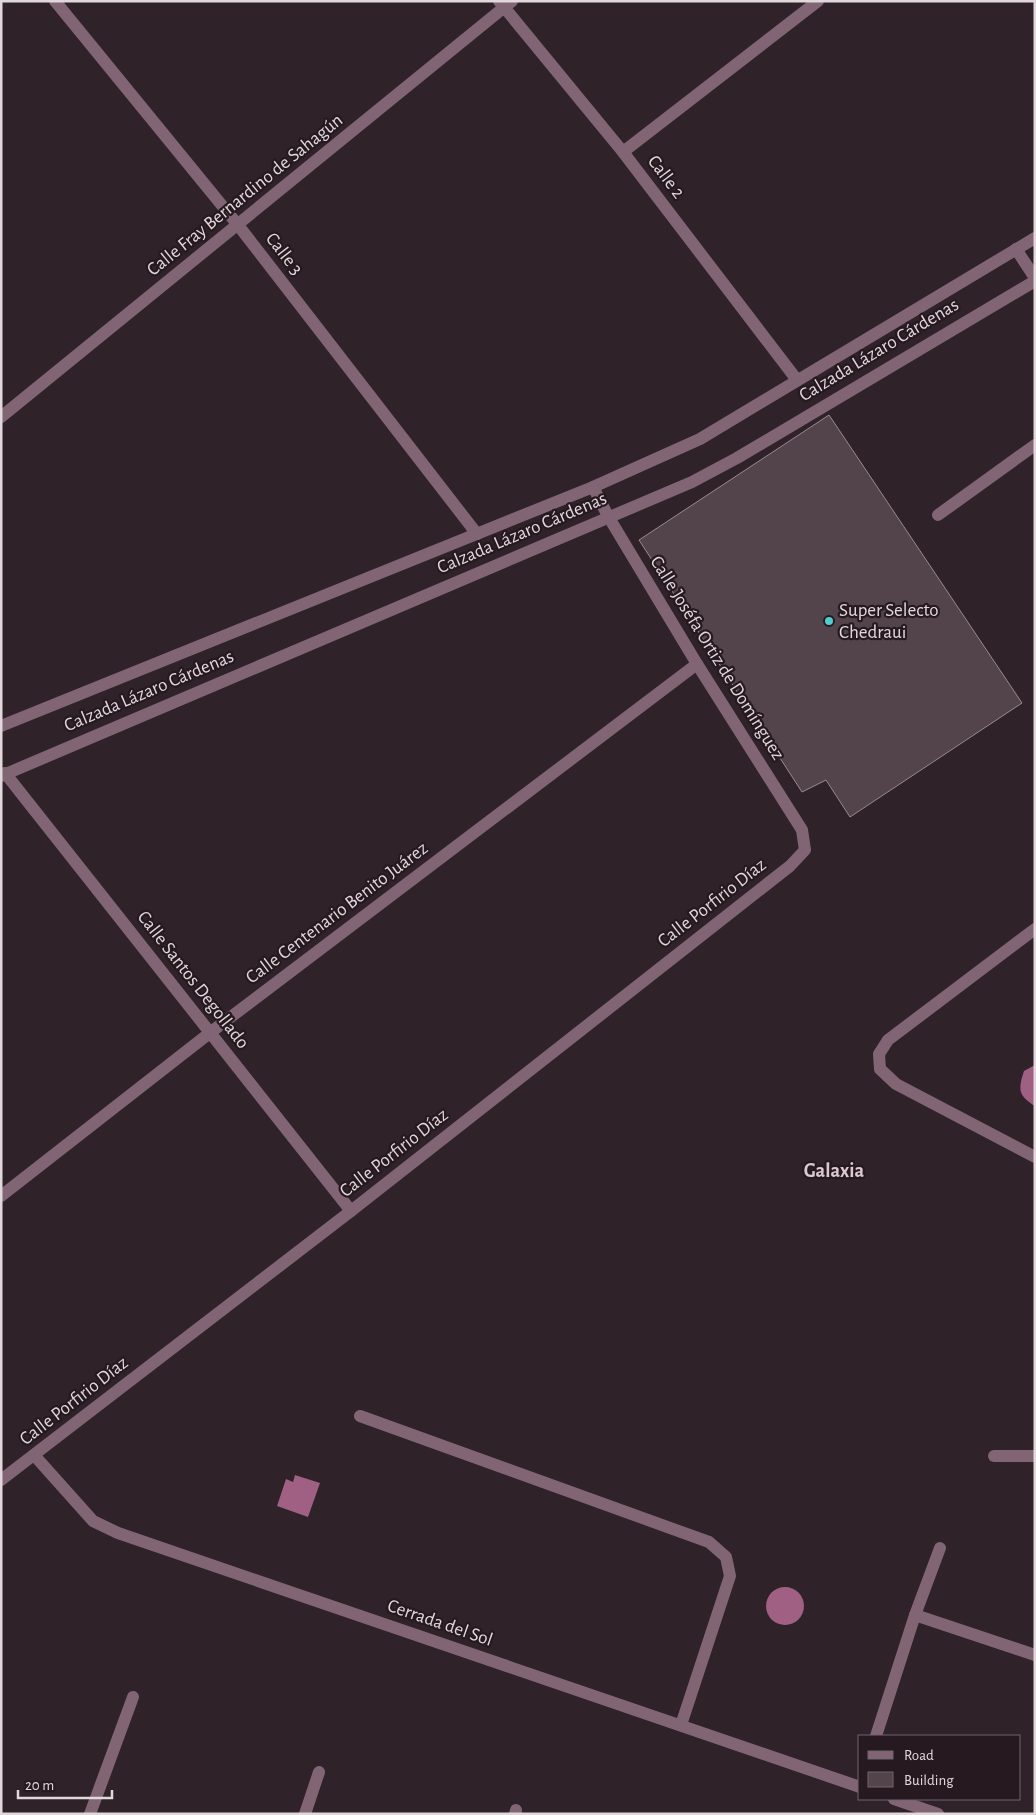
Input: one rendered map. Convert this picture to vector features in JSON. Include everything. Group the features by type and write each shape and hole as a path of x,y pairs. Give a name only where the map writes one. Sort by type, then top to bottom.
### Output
{"street":[{"name":"Calle 3","path":"55,1 238,225 477,534"},
{"path":"623,152 818,1"},
{"name":"Calle Fray Bernardino de Sahagún","path":"2,415 238,225 505,3"},
{"name":"Calle 2","path":"505,3 623,152 797,380"},
{"name":"Calzada Lázaro Cárdenas","path":"1,726 592,487 700,439 1035,238"},
{"path":"1016,249 1035,279"},
{"name":"Calzada Lázaro Cárdenas","path":"3,774 692,482 737,458 1035,279"},
{"path":"938,515 1035,445"},
{"name":"Calle Joséfa Ortiz de Domínguez","path":"592,487 697,664 802,830 805,850"},
{"name":"Calle Centenario Benito Juárez","path":"1,1196 211,1032 697,664"},
{"name":"Calle Santos Degollado","path":"3,774 211,1032 351,1211"},
{"name":"Calle Porfirio Díaz","path":"1,1480 351,1211 790,866 805,850"},
{"path":"1035,929 888,1040 879,1054 880,1069 896,1084 1035,1157"},
{"path":"360,1416 709,1542 726,1557 730,1576 681,1725"},
{"name":"Cerrada del Sol","path":"34,1455 93,1521 118,1534 858,1786"},
{"path":"994,1456 1035,1456"},
{"path":"876,1735 940,1548"},
{"path":"916,1616 1035,1655"},
{"path":"90,1814 133,1697"},
{"path":"305,1814 319,1772"},
{"path":"897,1800 938,1814"}],"shaded area":[{"path":"1035,1065 1035,1106 1025,1099 1020,1087 1024,1071"},
{"path":"295,1475 320,1483 308,1517 277,1506 286,1479 293,1482"},
{"path":"785,1587 798,1593 804,1606 798,1619 785,1625 772,1619 766,1606 772,1593"}],"building":[{"name":"Super Selecto Chedraui","path":"829,415 1022,703 850,817 826,780 802,792 639,540"}],"place":[{"name":"Super Selecto Chedraui","path":"829,621"}],"district":[{"name":"Galaxia","path":"834,1171"}]}
